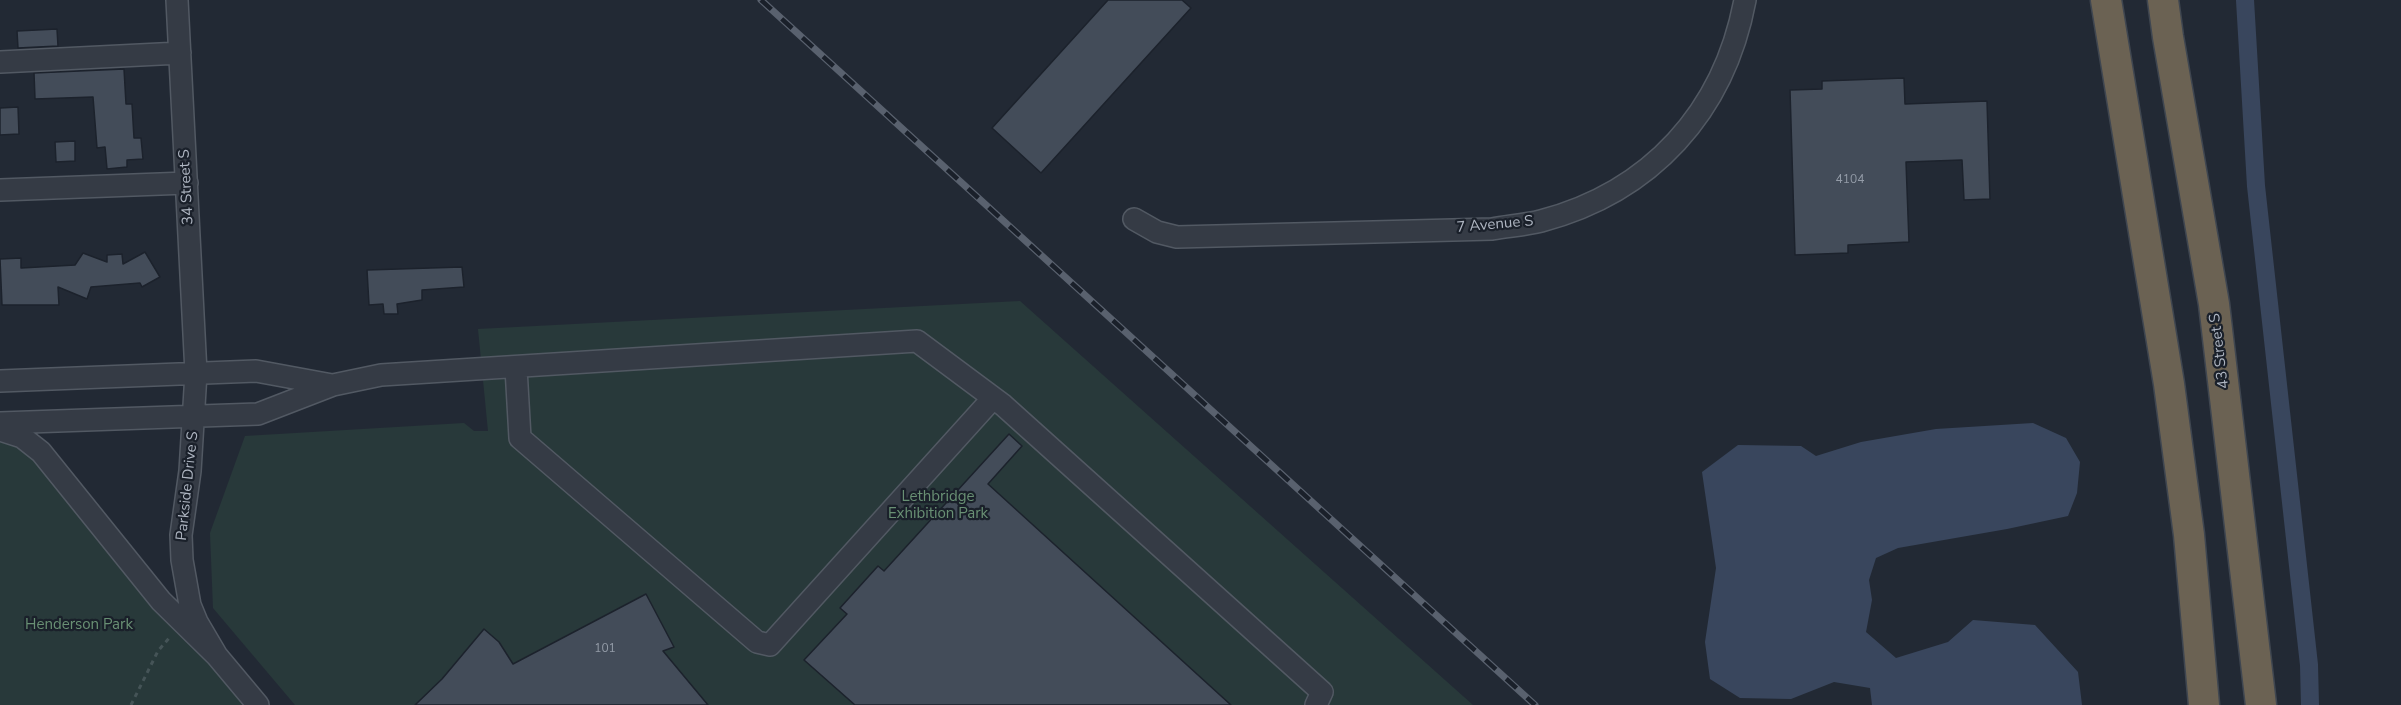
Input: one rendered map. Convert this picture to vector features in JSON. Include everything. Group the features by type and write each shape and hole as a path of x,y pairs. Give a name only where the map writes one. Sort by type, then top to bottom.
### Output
{"highway":[{"path":"2106,0 2169,384 2189,535 2204,705"},
{"name":"43 Street S","path":"2163,0 2214,304 2262,705"}],"street":[{"name":"34 Street S","path":"177,0 196,373"},
{"name":"7 Avenue S","path":"1134,219 1157,232 1177,237 1492,228 1540,221 1572,211 1603,198 1654,165 1699,116 1719,84 1745,0"},
{"path":"0,62 180,53"},
{"path":"0,190 187,183"},
{"name":"Parkside Drive S","path":"0,423 258,414 333,385 381,375 917,341 993,398 1322,692 1316,705"},
{"path":"516,368 520,438 757,642 770,645 993,398"},
{"name":"Parkside Drive S","path":"0,381 256,371 333,385"},
{"name":"Parkside Drive S","path":"196,373 195,416 181,535 182,561 190,605 217,656"},
{"path":"0,430 22,438 41,452 161,601 217,656 258,705"}],"path":[{"path":"131,705 158,651 176,632"}],"green space":[{"name":"Lethbridge Exhibition Park","path":"1020,301 1473,705 295,705 213,608 210,533 245,436 464,423 474,431 488,431 478,329"},
{"name":"Henderson Park","path":"0,430 22,437 258,705 0,705"}],"water":[{"path":"2033,423 2066,438 2080,462 2077,493 2068,516 1898,548 1876,558 1869,580 1872,600 1866,632 1896,658 1948,642 1973,620 2035,625 2078,672 2082,705 1872,705 1870,688 1834,682 1791,699 1740,698 1710,679 1705,642 1716,568 1702,472 1738,445 1801,446 1816,456 1861,442 1936,429"}],"building":[{"path":"1108,0 1182,0 1191,8 1041,173 992,128"},
{"path":"57,29 58,46 18,48 17,31"},
{"path":"124,69 126,104 132,104 134,138 141,138 143,159 127,160 127,167 107,169 105,147 97,148 93,97 35,99 34,73"},
{"path":"1904,78 1905,104 1987,101 1990,199 1964,200 1962,160 1906,162 1909,242 1848,245 1848,253 1795,255 1790,90 1822,89 1822,81"},
{"path":"18,107 19,134 0,135 0,108"},
{"path":"75,141 75,161 56,162 55,142"},
{"path":"145,252 160,277 142,287 140,283 91,287 87,299 58,287 59,305 2,305 0,259 21,258 21,268 75,265 83,253 107,262 107,255 122,254 123,264"},
{"path":"462,267 464,287 422,290 422,300 397,304 398,314 384,314 383,304 369,305 367,270"},
{"path":"1009,434 1022,446 988,484 1231,705 855,705 804,660 847,614 840,608 878,566 884,571"},
{"path":"646,594 674,647 663,651 708,705 415,705 442,679 484,629 499,642 513,664"}],"waterway":[{"path":"2245,0 2256,186 2309,665 2310,705"}],"railway":[{"path":"761,0 1535,705"}]}
